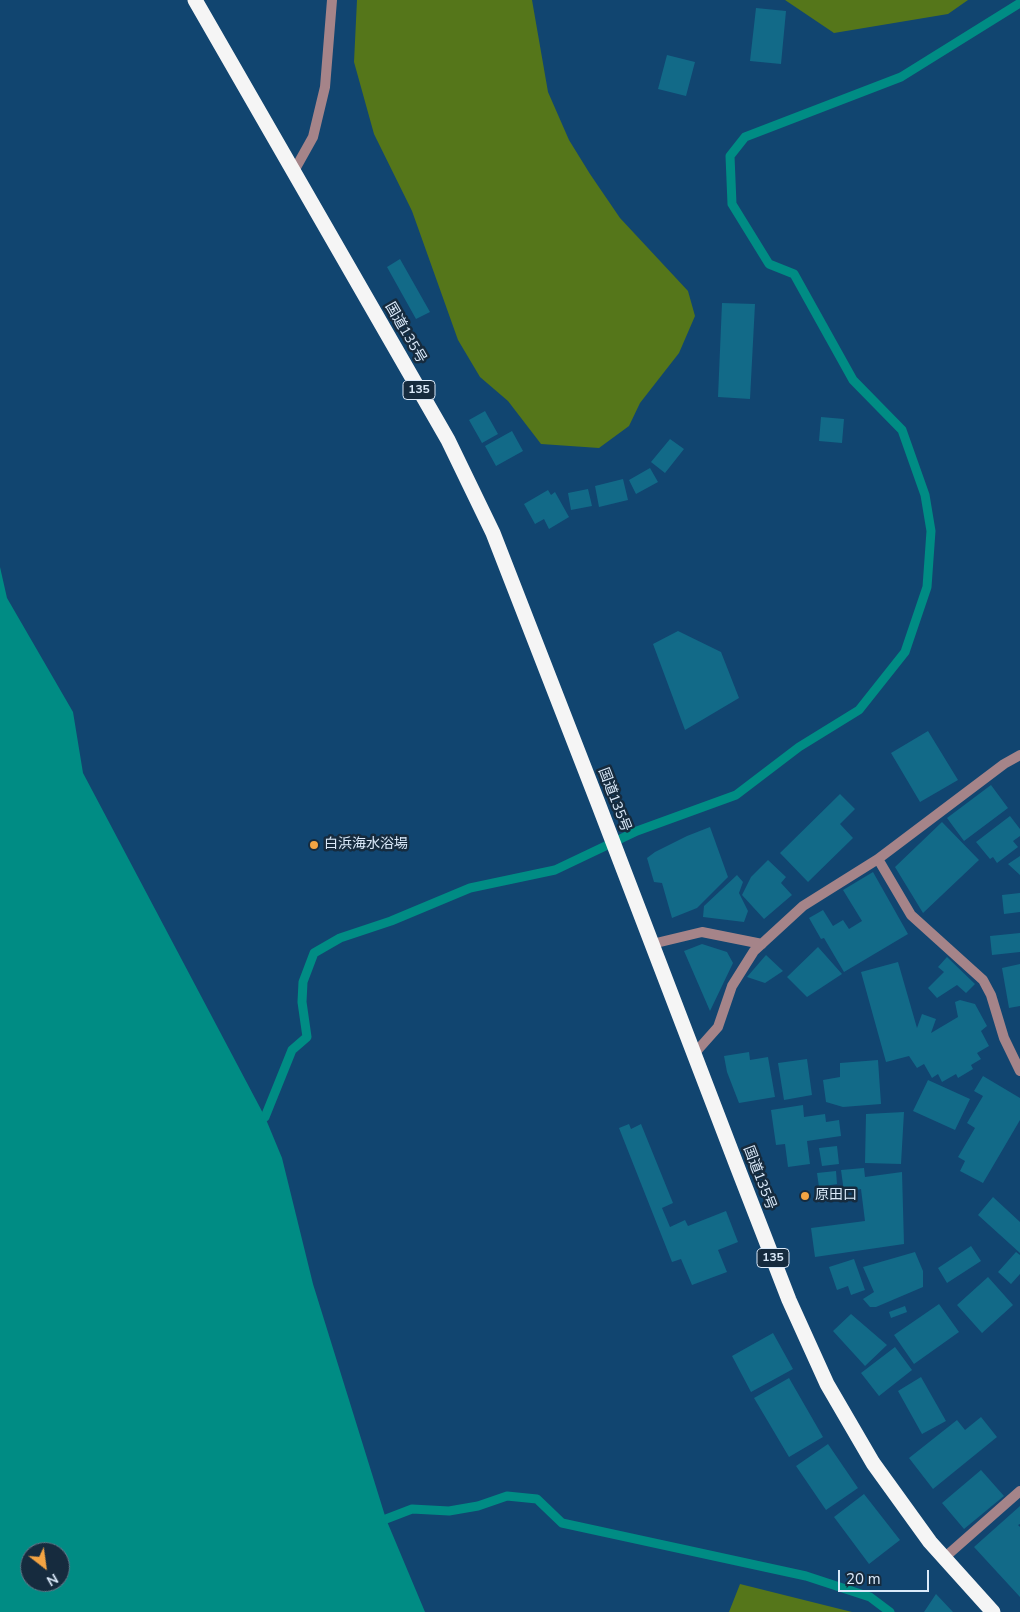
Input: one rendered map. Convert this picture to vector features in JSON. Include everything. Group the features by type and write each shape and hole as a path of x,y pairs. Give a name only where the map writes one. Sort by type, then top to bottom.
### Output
{"highway":[{"name":"国道135号","path":"195,0 448,440 493,533 789,1300 827,1384 873,1463 930,1542 993,1612"}],"street":[{"path":"294,171 313,137 325,87 332,0"},
{"path":"694,1054 718,1027 732,986 754,951 802,906 878,859 1004,764 1020,755"},
{"path":"878,859 911,915 983,980 991,995 1004,1038 1020,1071"},
{"path":"652,944 702,932 762,944"},
{"path":"944,1558 1020,1491"}],"shaded area":[{"path":"357,0 532,0 548,92 569,140 620,218 688,291 695,316 679,353 640,403 629,426 599,448 541,444 508,401 480,377 458,340 412,211 374,134 354,62"},
{"path":"785,0 968,0 948,14 834,33"},
{"path":"0,567 7,598 73,712 83,773 265,1117 282,1158 313,1284 386,1519 425,1612 0,1612"},
{"path":"740,1584 852,1612 729,1612"}],"building":[{"path":"756,8 786,11 781,64 750,61"},
{"path":"667,55 695,62 686,96 658,89"},
{"path":"400,259 430,312 416,319 387,267"},
{"path":"722,303 755,304 750,399 718,397"},
{"path":"485,411 498,434 482,443 469,420"},
{"path":"821,417 844,419 842,443 819,441"},
{"path":"512,431 523,451 496,466 485,446"},
{"path":"670,439 684,449 665,473 651,462"},
{"path":"650,468 658,482 636,494 629,480"},
{"path":"623,479 628,500 599,507 595,486"},
{"path":"588,489 592,506 571,510 568,493"},
{"path":"548,490 551,495 555,492 569,517 549,529 544,519 535,524 524,504"},
{"path":"678,631 721,652 739,698 685,730 653,644"},
{"path":"928,731 958,780 920,802 891,753"},
{"path":"991,785 1008,808 964,841 947,818"},
{"path":"840,794 855,809 840,824 853,838 808,882 780,853"},
{"path":"1010,816 1020,829 1020,836 1013,841 1018,847 997,863 993,857 990,859 976,842"},
{"path":"942,822 979,860 923,913 895,867"},
{"path":"710,827 728,877 697,908 672,918 662,883 654,882 647,858 687,836"},
{"path":"1020,856 1020,875 1008,864"},
{"path":"768,860 786,877 781,883 792,895 764,919 742,895 751,877"},
{"path":"873,872 908,934 844,972 824,938 821,939 809,918 823,910 833,926 843,920 849,929 862,921 843,890"},
{"path":"737,875 743,882 739,893 748,911 744,922 703,917 704,906"},
{"path":"1020,893 1020,912 1004,914 1002,895"},
{"path":"1020,933 1020,952 992,955 990,936"},
{"path":"702,944 727,952 733,963 710,1011 684,951"},
{"path":"818,947 842,974 807,997 787,977"},
{"path":"766,955 783,971 765,983 747,977"},
{"path":"947,957 975,984 966,993 957,985 937,998 928,988 944,972 938,967"},
{"path":"898,962 917,1028 922,1014 936,1019 931,1033 958,1017 955,1002 960,1000 975,1004 987,1026 981,1031 989,1046 977,1053 981,1059 971,1065 973,1069 958,1078 956,1074 942,1082 938,1074 932,1078 924,1064 917,1068 909,1056 886,1062 861,972"},
{"path":"1020,964 1020,1006 1009,1008 1002,968"},
{"path":"749,1052 750,1060 768,1057 775,1097 739,1103 727,1072 724,1056"},
{"path":"807,1059 812,1095 784,1100 778,1063"},
{"path":"878,1060 881,1104 843,1107 826,1102 823,1080 840,1077 840,1063"},
{"path":"983,1076 1020,1098 1020,1120 983,1183 960,1171 965,1161 958,1157 975,1128 967,1123 983,1096 974,1091"},
{"path":"928,1080 970,1099 955,1130 913,1111"},
{"path":"803,1105 804,1117 825,1114 826,1122 839,1120 841,1136 807,1141 810,1164 788,1167 785,1144 776,1145 771,1110"},
{"path":"904,1112 901,1164 865,1163 866,1114"},
{"path":"629,1124 631,1129 641,1124 673,1203 662,1208 670,1227 685,1220 688,1226 726,1211 738,1242 718,1250 727,1272 692,1285 681,1259 672,1262 619,1128"},
{"path":"837,1146 839,1164 822,1166 819,1148"},
{"path":"864,1168 865,1177 902,1172 904,1244 815,1257 811,1228 865,1221 861,1189 844,1192 841,1170"},
{"path":"836,1171 837,1184 819,1187 817,1173"},
{"path":"993,1197 1020,1222 1020,1253 978,1215"},
{"path":"971,1246 981,1261 947,1283 938,1268"},
{"path":"915,1252 923,1271 923,1287 876,1307 870,1307 863,1299 874,1292 863,1267"},
{"path":"1016,1252 1020,1255 1020,1274 1011,1284 998,1272"},
{"path":"854,1259 865,1290 851,1295 848,1286 837,1290 829,1267"},
{"path":"988,1277 1013,1305 982,1333 957,1305"},
{"path":"939,1304 959,1332 914,1364 894,1335"},
{"path":"905,1306 907,1312 891,1318 889,1312"},
{"path":"851,1314 887,1345 865,1366 833,1331"},
{"path":"773,1333 793,1369 751,1392 732,1356"},
{"path":"895,1347 912,1370 879,1396 861,1373"},
{"path":"921,1377 946,1421 922,1434 898,1391"},
{"path":"789,1378 823,1437 789,1457 754,1398"},
{"path":"981,1417 997,1437 933,1489 909,1458 957,1420 965,1430"},
{"path":"828,1444 858,1488 826,1510 796,1466"},
{"path":"981,1470 1004,1496 964,1529 942,1503"},
{"path":"864,1494 900,1540 869,1564 834,1517"},
{"path":"1020,1506 1020,1524 1018,1525 1020,1527 1020,1597 974,1547"},
{"path":"936,1594 953,1612 924,1612"}],"waterway":[{"path":"265,1117 292,1050 307,1037 302,1002 303,982 314,953 340,938 391,921 470,888 555,870 637,831 736,795 799,747 859,710 905,652 927,587 931,531 925,495 902,430 853,380 794,274 769,264 732,204 730,156 745,137 901,77 1020,3"},
{"path":"386,1519 412,1509 449,1511 478,1506 507,1496 537,1499 562,1523 806,1576 870,1597 890,1612"}],"place":[{"name":"白浜海水浴場","path":"314,845"},
{"name":"原田口","path":"805,1196"}]}
